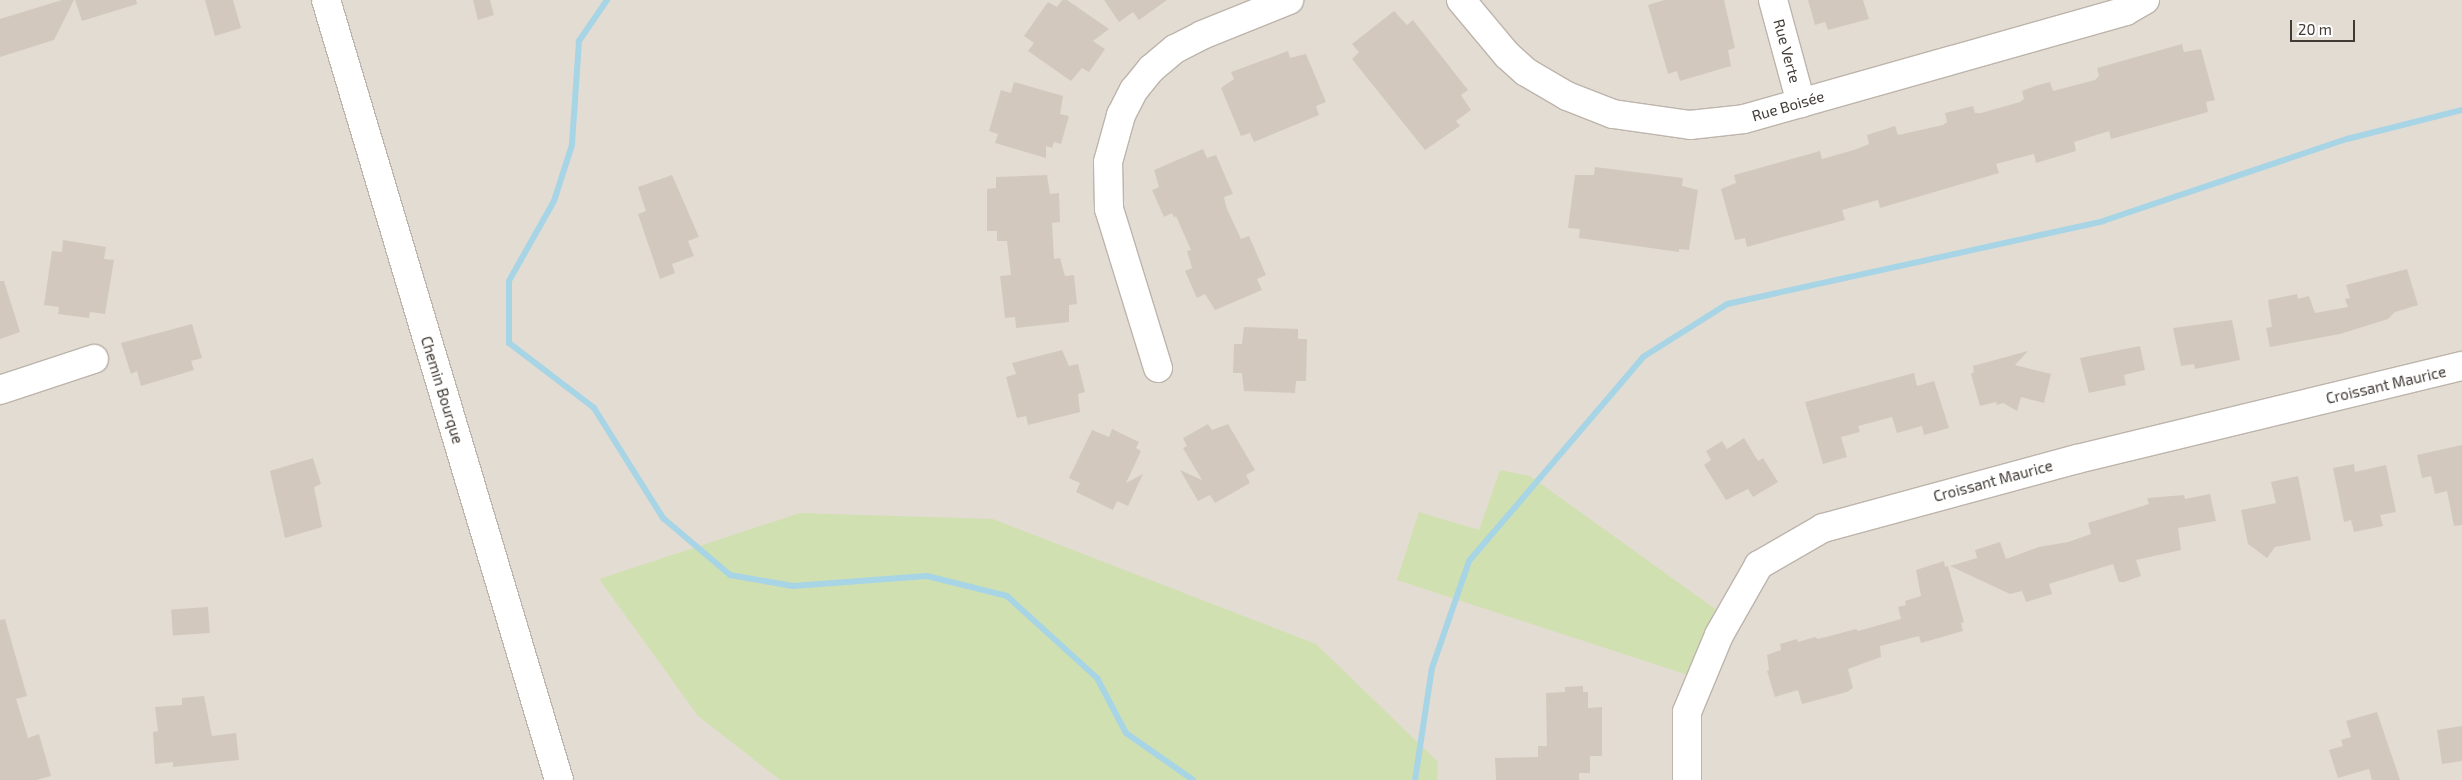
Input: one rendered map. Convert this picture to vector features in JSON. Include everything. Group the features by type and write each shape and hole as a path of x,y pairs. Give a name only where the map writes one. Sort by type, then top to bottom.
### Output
{"street":[{"name":"Chemin Bourque","path":"326,0 559,780"},
{"path":"1158,368 1109,209 1108,162 1121,115 1134,90 1151,69 1175,49 1202,35 1289,0"},
{"name":"Rue Boisée","path":"1461,0 1492,39 1526,72 1566,96 1613,114 1661,123 1717,124 1801,103 2126,11 2145,0"},
{"name":"Rue Verte","path":"1773,0 1801,103"},
{"path":"0,390 94,359"},
{"name":"Croissant Maurice","path":"1687,780 1687,712 1718,635 1759,565 1823,528 2077,458 2462,366"}],"shaded area":[{"path":"0,0 2462,0 2462,780 0,780"}],"green space":[{"path":"1500,470 1530,476 1728,618 1700,679 1397,580 1419,512 1479,530"},
{"path":"800,513 993,519 1316,644 1438,762 1437,780 780,780 698,716 599,579"}],"building":[{"path":"62,0 74,0 54,40 0,57 0,19"},
{"path":"75,0 136,0 137,4 82,21"},
{"path":"205,0 233,0 241,28 215,36"},
{"path":"473,0 490,0 494,15 478,20"},
{"path":"1062,0 1067,0 1109,29 1093,41 1105,49 1089,72 1082,68 1071,81 1028,51 1034,43 1024,36 1048,2 1057,7"},
{"path":"1104,0 1167,0 1139,20 1133,12 1119,22"},
{"path":"1664,0 1724,0 1735,48 1728,50 1731,66 1680,81 1677,71 1668,74 1648,5"},
{"path":"1808,0 1863,0 1869,19 1828,30 1825,22 1815,25"},
{"path":"1394,11 1407,25 1413,20 1468,90 1461,95 1471,110 1456,121 1460,126 1425,150 1352,59 1359,52 1352,44"},
{"path":"2182,44 2184,52 2201,49 2215,100 2206,102 2208,112 2111,139 2109,131 2074,142 2076,151 2036,163 2034,154 1996,164 1999,173 1880,208 1878,200 1842,210 1845,220 1747,247 1745,238 1735,240 1721,189 1736,183 1734,175 1820,151 1822,159 1854,150 1869,144 1867,135 1895,126 1898,135 1943,125 1947,122 1945,113 1973,106 1975,113 1981,113 2020,102 2024,99 2022,91 2035,86 2050,82 2053,91 2095,80 2099,76 2097,68"},
{"path":"1288,51 1290,58 1306,54 1326,102 1316,106 1319,115 1254,142 1250,133 1241,136 1221,88 1234,79 1231,72"},
{"path":"1014,82 1063,96 1060,114 1069,116 1061,144 1054,142 1052,148 1046,146 1046,158 995,143 998,134 989,131 1001,90 1011,93"},
{"path":"1203,149 1207,158 1216,155 1233,194 1224,197 1227,209 1241,239 1249,236 1266,275 1257,279 1262,290 1215,310 1205,294 1197,298 1185,271 1192,268 1187,251 1191,250 1176,216 1174,218 1172,213 1164,217 1152,190 1159,187 1154,170"},
{"path":"1595,167 1683,178 1682,186 1698,190 1689,250 1679,249 1679,252 1579,238 1580,229 1568,228 1575,175 1594,175"},
{"path":"672,175 699,237 688,241 694,256 672,264 675,273 660,279 638,214 646,211 638,187"},
{"path":"1047,175 1050,194 1059,193 1060,222 1052,223 1054,259 1060,258 1065,276 1074,275 1077,304 1069,305 1069,322 1016,328 1015,317 1005,318 1000,276 1011,275 1007,241 997,241 997,231 987,231 987,189 996,188 996,177"},
{"path":"63,240 106,247 104,259 114,260 105,314 90,312 89,318 58,314 59,307 44,305 52,251 62,252"},
{"path":"2407,269 2418,305 2395,312 2388,319 2340,334 2270,347 2266,328 2272,327 2268,300 2297,294 2298,299 2309,296 2315,313 2348,307 2345,299 2350,298 2346,285"},
{"path":"0,281 4,281 20,332 0,339"},
{"path":"2232,320 2240,360 2195,369 2194,364 2181,366 2173,328"},
{"path":"192,324 202,358 191,361 194,370 141,386 137,371 131,374 121,343"},
{"path":"1244,327 1298,329 1298,339 1307,339 1306,381 1296,381 1295,393 1244,391 1242,373 1233,373 1234,344 1242,344"},
{"path":"2140,346 2145,370 2124,375 2126,385 2089,393 2080,358"},
{"path":"1062,350 1069,366 1078,364 1085,392 1078,394 1080,412 1028,425 1026,416 1017,418 1006,377 1016,374 1012,363"},
{"path":"2028,351 2015,365 2051,374 2044,403 2021,397 2017,411 2003,403 1997,405 1996,402 1980,406 1971,374 1974,372 1973,366"},
{"path":"1914,373 1917,386 1934,381 1949,428 1924,435 1922,426 1897,433 1892,417 1858,426 1860,432 1841,437 1847,457 1823,464 1805,402"},
{"path":"1208,424 1212,430 1228,424 1255,470 1246,475 1250,483 1215,503 1210,495 1198,501 1180,470 1202,480 1183,448 1187,446 1183,438"},
{"path":"1112,429 1139,442 1136,448 1141,451 1126,483 1143,474 1128,506 1117,501 1113,510 1076,492 1080,483 1069,478 1092,430 1109,437"},
{"path":"1744,438 1758,461 1763,458 1778,482 1753,497 1748,489 1726,500 1704,465 1711,460 1706,451 1722,441 1727,449"},
{"path":"2462,445 2462,525 2454,526 2447,491 2435,494 2431,476 2422,478 2417,455"},
{"path":"313,458 321,484 314,487 322,527 285,538 270,471"},
{"path":"2354,464 2355,472 2386,465 2396,512 2380,515 2383,526 2354,532 2351,520 2344,522 2333,468"},
{"path":"2298,476 2311,540 2275,547 2267,558 2248,544 2241,510 2276,503 2271,482"},
{"path":"2210,494 2216,521 2178,528 2181,550 2136,560 2141,576 2124,582 2119,582 2113,564 2049,584 2052,594 2026,602 2022,591 2010,594 1950,566 1977,558 1975,550 2000,542 2006,559 2039,547 2068,542 2091,534 2088,523 2149,504 2147,498 2184,495 2185,499"},
{"path":"1944,561 1945,567 1948,566 1964,622 1961,623 1963,631 1921,643 1919,636 1880,646 1881,657 1848,669 1853,688 1847,692 1802,704 1798,690 1775,697 1767,671 1769,670 1767,655 1781,650 1780,644 1797,639 1798,642 1815,637 1818,639 1856,629 1858,631 1901,619 1898,607 1906,605 1905,601 1921,596 1916,570"},
{"path":"208,607 210,633 173,636 171,610"},
{"path":"5,619 27,696 16,699 28,738 39,734 51,776 36,780 0,780 0,620"},
{"path":"1583,686 1583,692 1588,692 1588,708 1602,707 1602,756 1590,756 1590,773 1579,773 1579,780 1496,780 1495,758 1538,757 1538,746 1547,746 1546,693 1565,692 1565,687"},
{"path":"204,696 212,736 236,733 239,760 173,767 173,762 155,764 153,732 158,731 155,707 182,705 182,698"},
{"path":"2377,712 2400,780 2372,780 2369,769 2338,778 2329,750 2343,746 2341,740 2351,737 2346,721"},
{"path":"2462,726 2462,761 2442,764 2437,730"}],"waterway":[{"path":"607,0 579,41 572,145 554,201 509,281 509,343 594,408 663,518 730,575 793,586 927,576 1007,596 1097,678 1126,733 1193,780"},
{"path":"1415,780 1432,668 1469,561 1643,357 1727,304 2103,221 2347,139 2462,110"}]}
